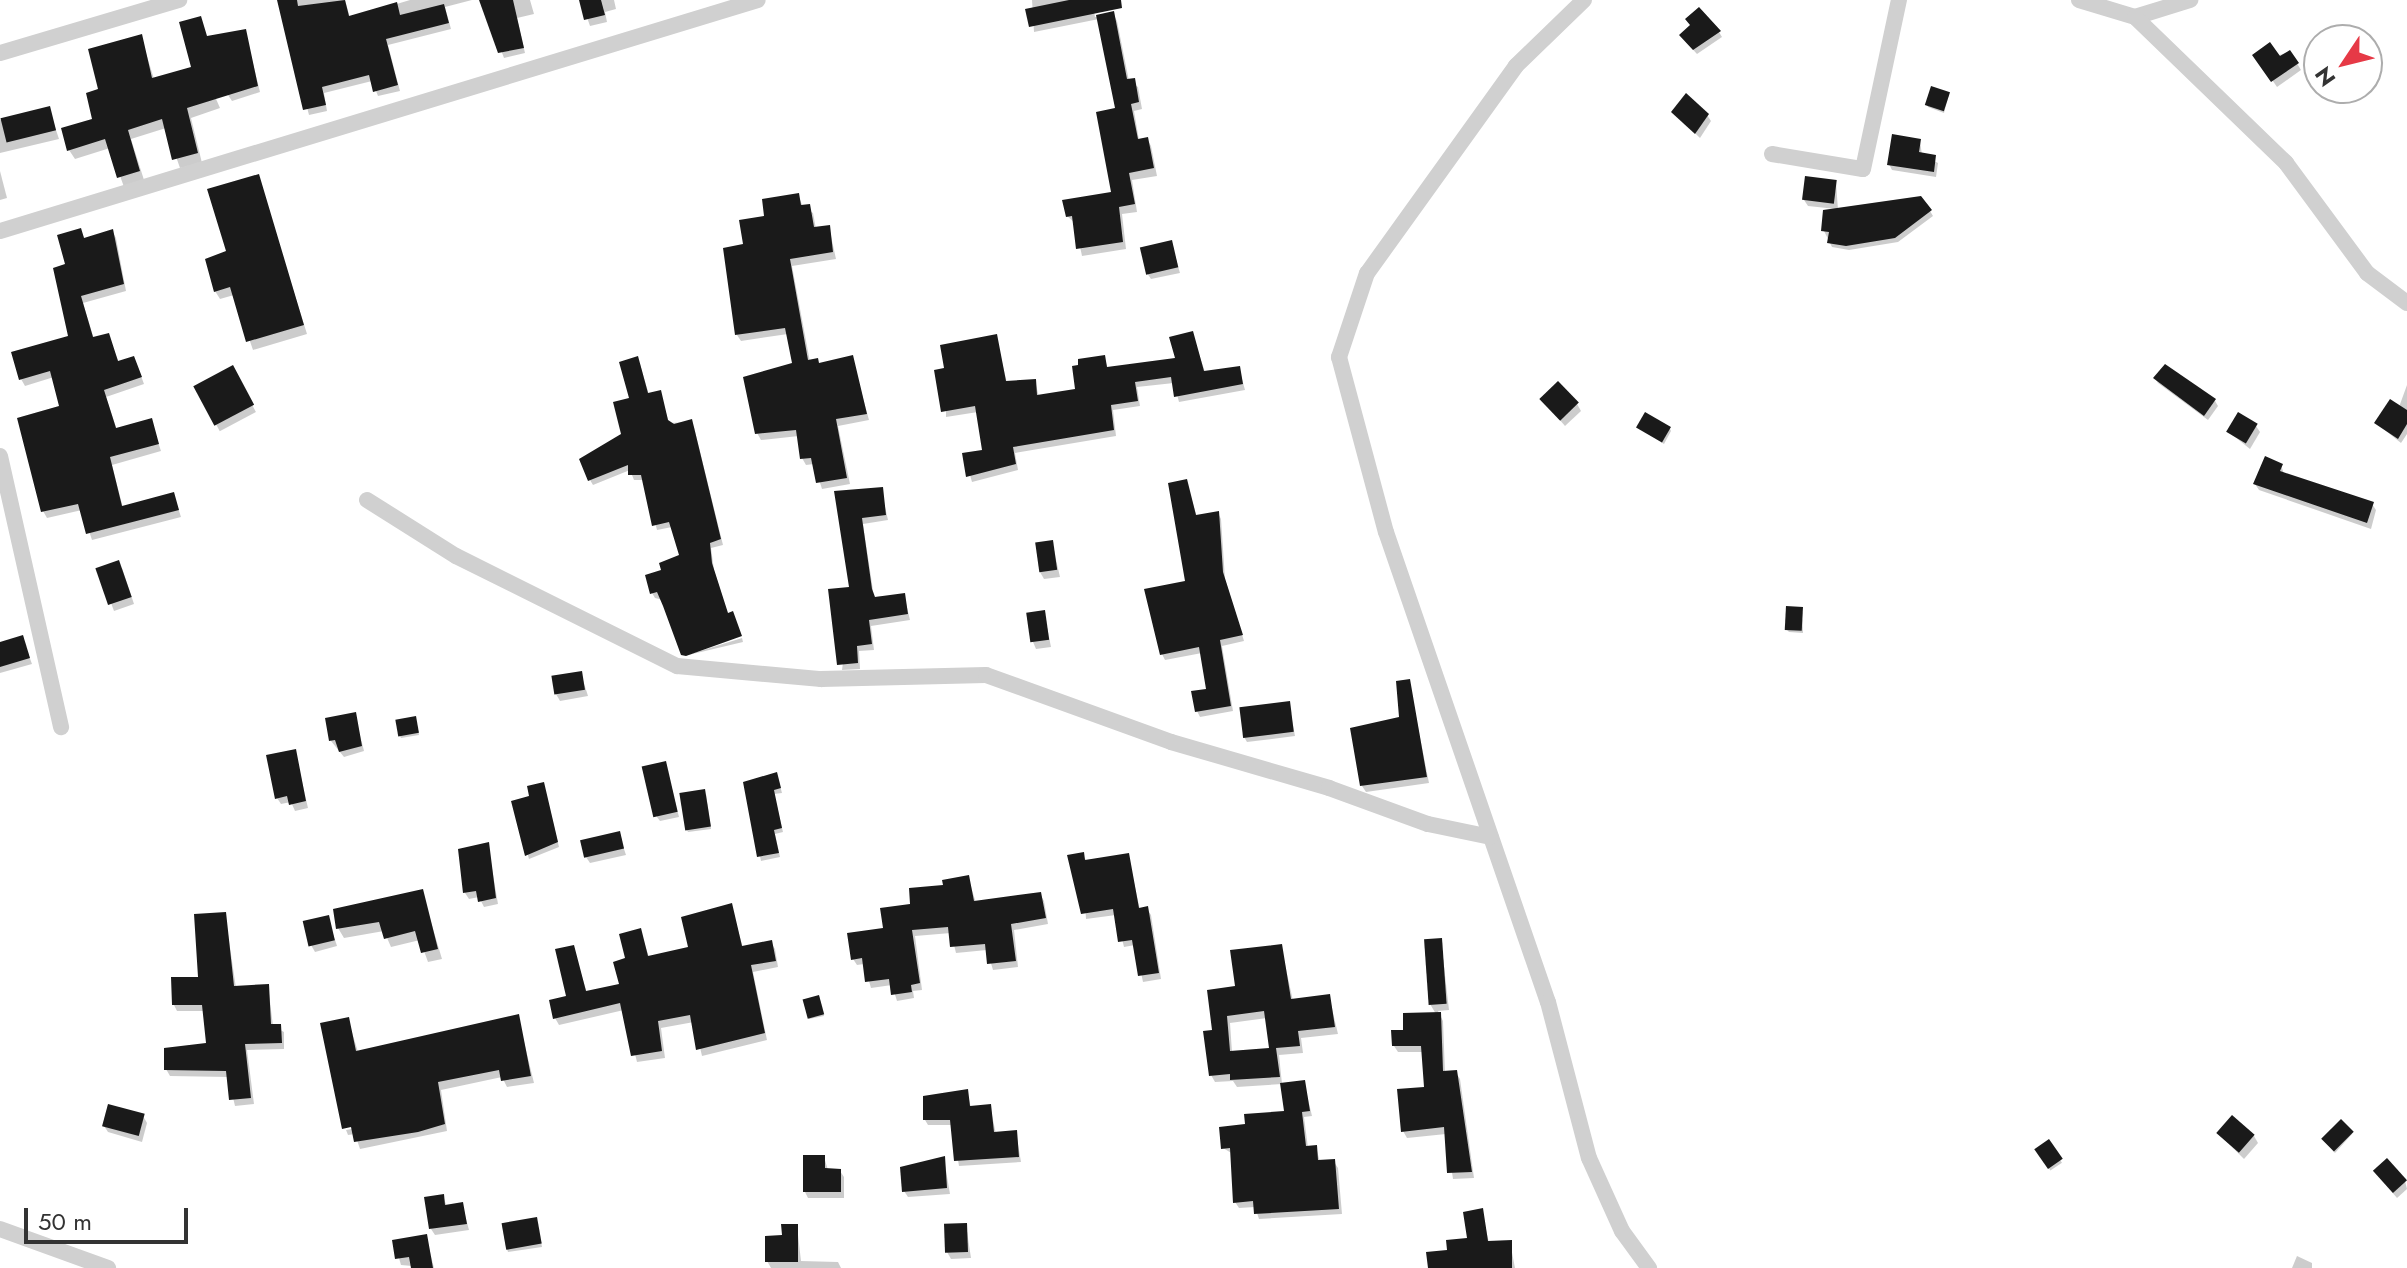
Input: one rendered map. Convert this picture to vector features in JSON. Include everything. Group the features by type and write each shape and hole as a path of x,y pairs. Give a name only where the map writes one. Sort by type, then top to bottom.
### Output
{"street":[{"path":"0,53 179,0"},
{"path":"0,231 758,0"},
{"path":"1584,0 1516,66 1367,273 1339,357 1386,532 1548,1002 1589,1158 1622,1231 1649,1268"},
{"path":"1772,154 1863,169 1899,0"},
{"path":"2079,0 2135,17 2286,163 2367,273 2407,303"},
{"path":"2135,17 2190,0"},
{"path":"0,456 61,727"},
{"path":"367,500 456,556 677,666 821,679 986,675 1171,742 1329,788 1428,824 1491,837"},
{"path":"0,1229 108,1268"}],"building":[{"path":"277,0 297,0 298,6 345,0 349,16 397,2 400,15 444,4 449,23 386,39 398,85 373,92 369,75 322,87 326,105 303,110"},
{"path":"479,0 513,0 524,48 498,53"},
{"path":"579,0 601,0 605,15 584,20"},
{"path":"1069,0 1121,0 1122,8 1029,27 1025,9"},
{"path":"1699,7 1721,31 1693,50 1679,35 1690,25 1685,19"},
{"path":"1114,11 1127,79 1135,78 1139,102 1131,104 1138,139 1148,137 1154,168 1129,173 1135,204 1119,207 1123,242 1076,249 1072,216 1066,217 1062,200 1111,192 1096,112 1115,108 1096,15"},
{"path":"201,16 207,36 246,29 258,86 187,108 198,153 172,160 162,119 128,130 140,171 117,178 105,139 67,151 61,128 92,119 86,93 98,89 88,49 142,34 152,78 191,67 179,22"},
{"path":"2270,42 2280,56 2290,50 2299,63 2271,82 2252,55"},
{"path":"1931,86 1950,92 1944,111 1925,105"},
{"path":"1686,93 1709,114 1695,134 1671,112"},
{"path":"50,106 56,130 7,143 1,118"},
{"path":"1892,134 1921,139 1919,152 1936,155 1934,172 1887,165"},
{"path":"259,174 304,325 246,342 230,287 214,292 205,259 226,251 207,189"},
{"path":"1805,176 1837,180 1834,204 1802,200"},
{"path":"799,193 801,205 810,204 814,227 830,225 833,252 790,259 808,360 818,358 819,363 853,355 867,414 836,419 847,478 816,483 811,458 800,459 796,430 755,434 743,377 792,363 785,328 735,335 723,248 743,244 739,220 764,216 762,199"},
{"path":"1921,196 1932,210 1895,238 1846,246 1827,243 1829,232 1821,231 1823,210"},
{"path":"81,228 84,238 113,229 124,284 81,296 93,337 109,333 118,361 134,356 142,377 104,390 116,428 152,418 159,444 110,457 122,506 174,492 179,510 86,534 78,504 41,512 17,418 59,406 50,371 19,380 11,352 68,336 53,268 65,264 57,235"},
{"path":"1172,240 1178,267 1146,275 1140,247"},
{"path":"1193,331 1204,371 1240,366 1243,384 1174,397 1171,377 1135,382 1138,401 1111,405 1114,430 1013,447 1016,464 966,477 962,453 982,450 975,406 941,412 934,370 944,368 940,345 997,334 1006,381 1036,379 1037,395 1075,389 1072,366 1078,365 1078,359 1105,355 1107,367 1175,358 1169,337"},
{"path":"638,356 648,393 661,390 668,420 674,424 692,419 721,539 710,543 712,563 728,613 733,611 742,636 686,656 681,655 657,592 650,594 645,575 661,570 659,563 679,555 669,522 652,526 641,475 628,475 628,465 588,481 579,459 621,434 613,402 629,398 619,362"},
{"path":"2165,364 2216,399 2204,416 2153,378"},
{"path":"233,365 254,405 214,426 193,386"},
{"path":"1558,381 1579,403 1560,421 1539,399"},
{"path":"2390,399 2407,410 2407,424 2398,439 2374,423"},
{"path":"1645,412 1671,427 1662,443 1636,428"},
{"path":"2238,412 2258,424 2246,444 2226,432"},
{"path":"2265,456 2283,464 2280,471 2374,502 2367,523 2253,484"},
{"path":"1187,479 1196,515 1219,511 1223,572 1243,635 1220,640 1231,706 1195,712 1191,691 1206,689 1199,647 1160,655 1144,589 1185,581 1168,483"},
{"path":"883,487 886,515 862,518 872,589 875,597 905,593 908,614 869,620 872,644 857,646 858,663 837,665 828,589 849,587 834,491"},
{"path":"1053,540 1057,570 1039,572 1035,543"},
{"path":"119,560 132,597 108,605 95,568"},
{"path":"1786,606 1803,607 1802,631 1785,630"},
{"path":"1045,610 1049,640 1030,642 1026,613"},
{"path":"23,635 30,658 0,667 0,642"},
{"path":"582,671 585,690 554,695 551,676"},
{"path":"1410,679 1427,777 1360,786 1350,728 1399,717 1396,681"},
{"path":"1290,701 1294,732 1243,738 1239,707"},
{"path":"356,712 362,746 339,752 335,740 329,741 325,718"},
{"path":"416,716 419,733 398,736 395,720"},
{"path":"296,749 306,801 289,805 287,796 275,799 266,755"},
{"path":"666,761 678,812 653,817 642,767"},
{"path":"777,772 781,788 774,790 782,828 774,830 779,853 757,857 743,782"},
{"path":"544,782 558,842 525,856 511,801 529,796 527,786"},
{"path":"705,789 711,827 685,831 679,793"},
{"path":"620,831 624,849 584,858 580,840"},
{"path":"489,842 496,898 478,902 476,891 463,893 458,849"},
{"path":"1084,852 1085,860 1129,853 1139,908 1148,906 1159,973 1138,976 1132,940 1118,942 1113,909 1081,914 1067,855"},
{"path":"969,875 974,901 1041,892 1046,918 1011,924 1016,961 987,964 985,944 950,947 948,927 912,930 920,983 911,985 912,992 891,995 889,979 865,982 862,958 851,960 847,933 883,928 880,908 910,904 909,888 943,885 942,880"},
{"path":"423,889 438,949 421,953 415,931 384,939 379,922 336,929 333,909"},
{"path":"732,903 742,946 772,940 776,961 751,965 765,1033 696,1050 690,1015 658,1021 662,1051 631,1056 620,1003 553,1019 549,1000 566,996 555,949 574,945 586,991 619,984 613,962 625,958 619,934 641,928 648,956 688,947 681,917"},
{"path":"226,912 234,986 269,984 271,1024 281,1024 282,1043 245,1044 251,1098 229,1100 226,1071 164,1070 164,1048 206,1043 202,1005 172,1005 171,977 198,977 194,914"},
{"path":"329,915 335,940 309,946 303,921"},
{"path":"1442,938 1447,1004 1429,1005 1424,939"},
{"path":"1282,944 1291,999 1330,994 1335,1027 1298,1031 1300,1046 1276,1048 1280,1077 1230,1080 1230,1074 1209,1076 1203,1031 1212,1030 1207,990 1235,986 1230,950","holes":["1264,1011 1269,1048 1230,1051 1227,1016"]},
{"path":"819,995 824,1014 808,1019 803,999"},
{"path":"1441,1012 1443,1071 1457,1070 1472,1172 1447,1173 1444,1127 1401,1132 1397,1089 1424,1087 1421,1046 1392,1046 1391,1030 1403,1030 1403,1013"},
{"path":"519,1014 531,1076 501,1081 499,1070 438,1082 445,1124 418,1132 354,1142 351,1127 342,1129 320,1023 349,1017 356,1051"},
{"path":"1305,1080 1310,1111 1302,1112 1306,1146 1317,1145 1318,1160 1335,1159 1339,1209 1254,1214 1253,1201 1233,1203 1230,1148 1221,1149 1219,1127 1245,1124 1244,1114 1284,1111 1280,1083"},
{"path":"968,1089 970,1106 991,1104 994,1132 1017,1130 1019,1157 954,1161 950,1120 923,1120 923,1096"},
{"path":"108,1104 145,1114 139,1136 102,1126"},
{"path":"2232,1115 2255,1135 2239,1153 2216,1133"},
{"path":"2341,1119 2354,1132 2334,1152 2321,1139"},
{"path":"2049,1139 2063,1159 2048,1169 2034,1149"},
{"path":"803,1155 825,1155 825,1168 841,1169 841,1192 803,1192"},
{"path":"945,1156 947,1188 902,1192 900,1167"},
{"path":"2387,1158 2407,1180 2393,1193 2373,1171"},
{"path":"444,1194 445,1205 463,1202 467,1224 429,1229 424,1197"},
{"path":"1483,1208 1488,1241 1512,1240 1512,1268 1428,1268 1426,1252 1447,1250 1446,1240 1467,1238 1463,1212"},
{"path":"537,1217 542,1244 506,1250 502,1223"},
{"path":"967,1223 968,1252 945,1253 944,1224"},
{"path":"781,1224 798,1224 798,1262 765,1262 765,1236 782,1235"},
{"path":"427,1234 433,1268 411,1268 409,1257 395,1259 392,1240"}]}
